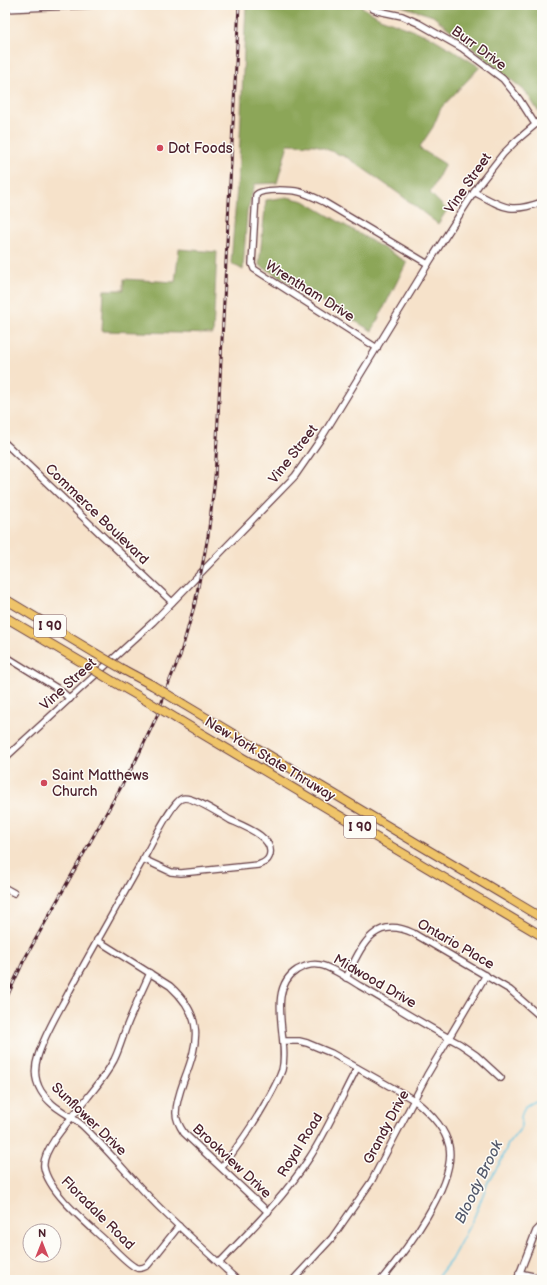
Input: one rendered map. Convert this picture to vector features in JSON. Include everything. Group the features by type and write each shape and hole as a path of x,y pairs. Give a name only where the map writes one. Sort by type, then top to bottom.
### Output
{"highway":[{"name":"New York State Thruway","path":"5,599 542,918"},
{"name":"New York State Thruway","path":"5,617 542,936"}],"street":[{"path":"5,9 93,5"},
{"name":"Burr Drive","path":"371,5 378,11 402,16 418,23 462,48 503,79 535,124"},
{"name":"Vine Street","path":"5,758 70,699 172,602 295,476 322,437 474,192 503,154 516,140 542,119"},
{"name":"Wrentham Drive","path":"377,348 254,269 252,264 256,195 258,192 264,191 294,191 310,195 428,264"},
{"path":"474,192 506,208 513,209 531,206 542,202"},
{"name":"Commerce Boulevard","path":"5,443 172,602"},
{"path":"5,656 60,690 70,699"},
{"name":"Sunflower Drive","path":"143,859 171,872 193,873 258,865 267,860 270,852 269,845 260,835 203,805 187,798 181,799 176,804 143,859 97,940 45,1038 38,1057 36,1071 38,1084 42,1093 52,1104 82,1126 179,1226 237,1280"},
{"path":"5,888 14,893"},
{"name":"Ontario Place","path":"346,978 367,938 374,932 386,928 399,928 413,933 510,990 542,1018"},
{"name":"Brookview Drive","path":"97,940 170,986 188,1006 195,1026 196,1044 177,1102 176,1114 178,1124 184,1132 268,1212"},
{"name":"Midwood Drive","path":"222,1168 258,1117 277,1083 282,1070 284,1041 280,1008 281,993 286,981 294,972 312,964 319,964 346,978 449,1038 476,1055 500,1078"},
{"name":"Floradale Road","path":"150,973 134,1008 115,1058 102,1081 64,1126 49,1148 44,1157 43,1163 47,1178 65,1202 116,1251 137,1268 143,1268 148,1265 179,1226"},
{"name":"Grandy Drive","path":"293,1280 332,1238 371,1182 390,1149 414,1100 486,975"},
{"path":"284,1041 299,1041 307,1043 331,1053 414,1100 426,1110 436,1122 449,1144 449,1165 444,1183 430,1209 400,1257 381,1280"},
{"name":"Royal Road","path":"219,1263 268,1212 292,1182 310,1156 357,1068"},
{"path":"517,1280 536,1231 542,1225"},
{"path":"520,1274 542,1278"}],"green space":[{"path":"246,5 362,5 362,7 380,18 431,37 480,67 441,108 433,127 419,148 445,164 430,193 447,210 438,224 398,193 348,158 316,145 288,144 277,183 255,184 247,212 243,270 231,263 239,161"},
{"path":"398,5 542,5 542,109 538,111 526,92 433,16"},
{"path":"287,197 304,201 407,262 372,331 259,265 266,200"},
{"path":"179,249 217,252 213,334 102,331 104,290 124,290 124,279 175,282"}],"waterway":[{"name":"Bloody Brook","path":"435,1280 451,1260 475,1215 488,1182 501,1161 508,1144 521,1128 522,1112 531,1103 542,1099"}],"railway":[{"path":"5,1001 24,960 135,762 157,716 180,656 195,603 208,536 215,478 239,5"}],"place":[{"name":"Dot Foods","path":"160,148"},
{"name":"Saint Matthews Church","path":"44,783"}]}
